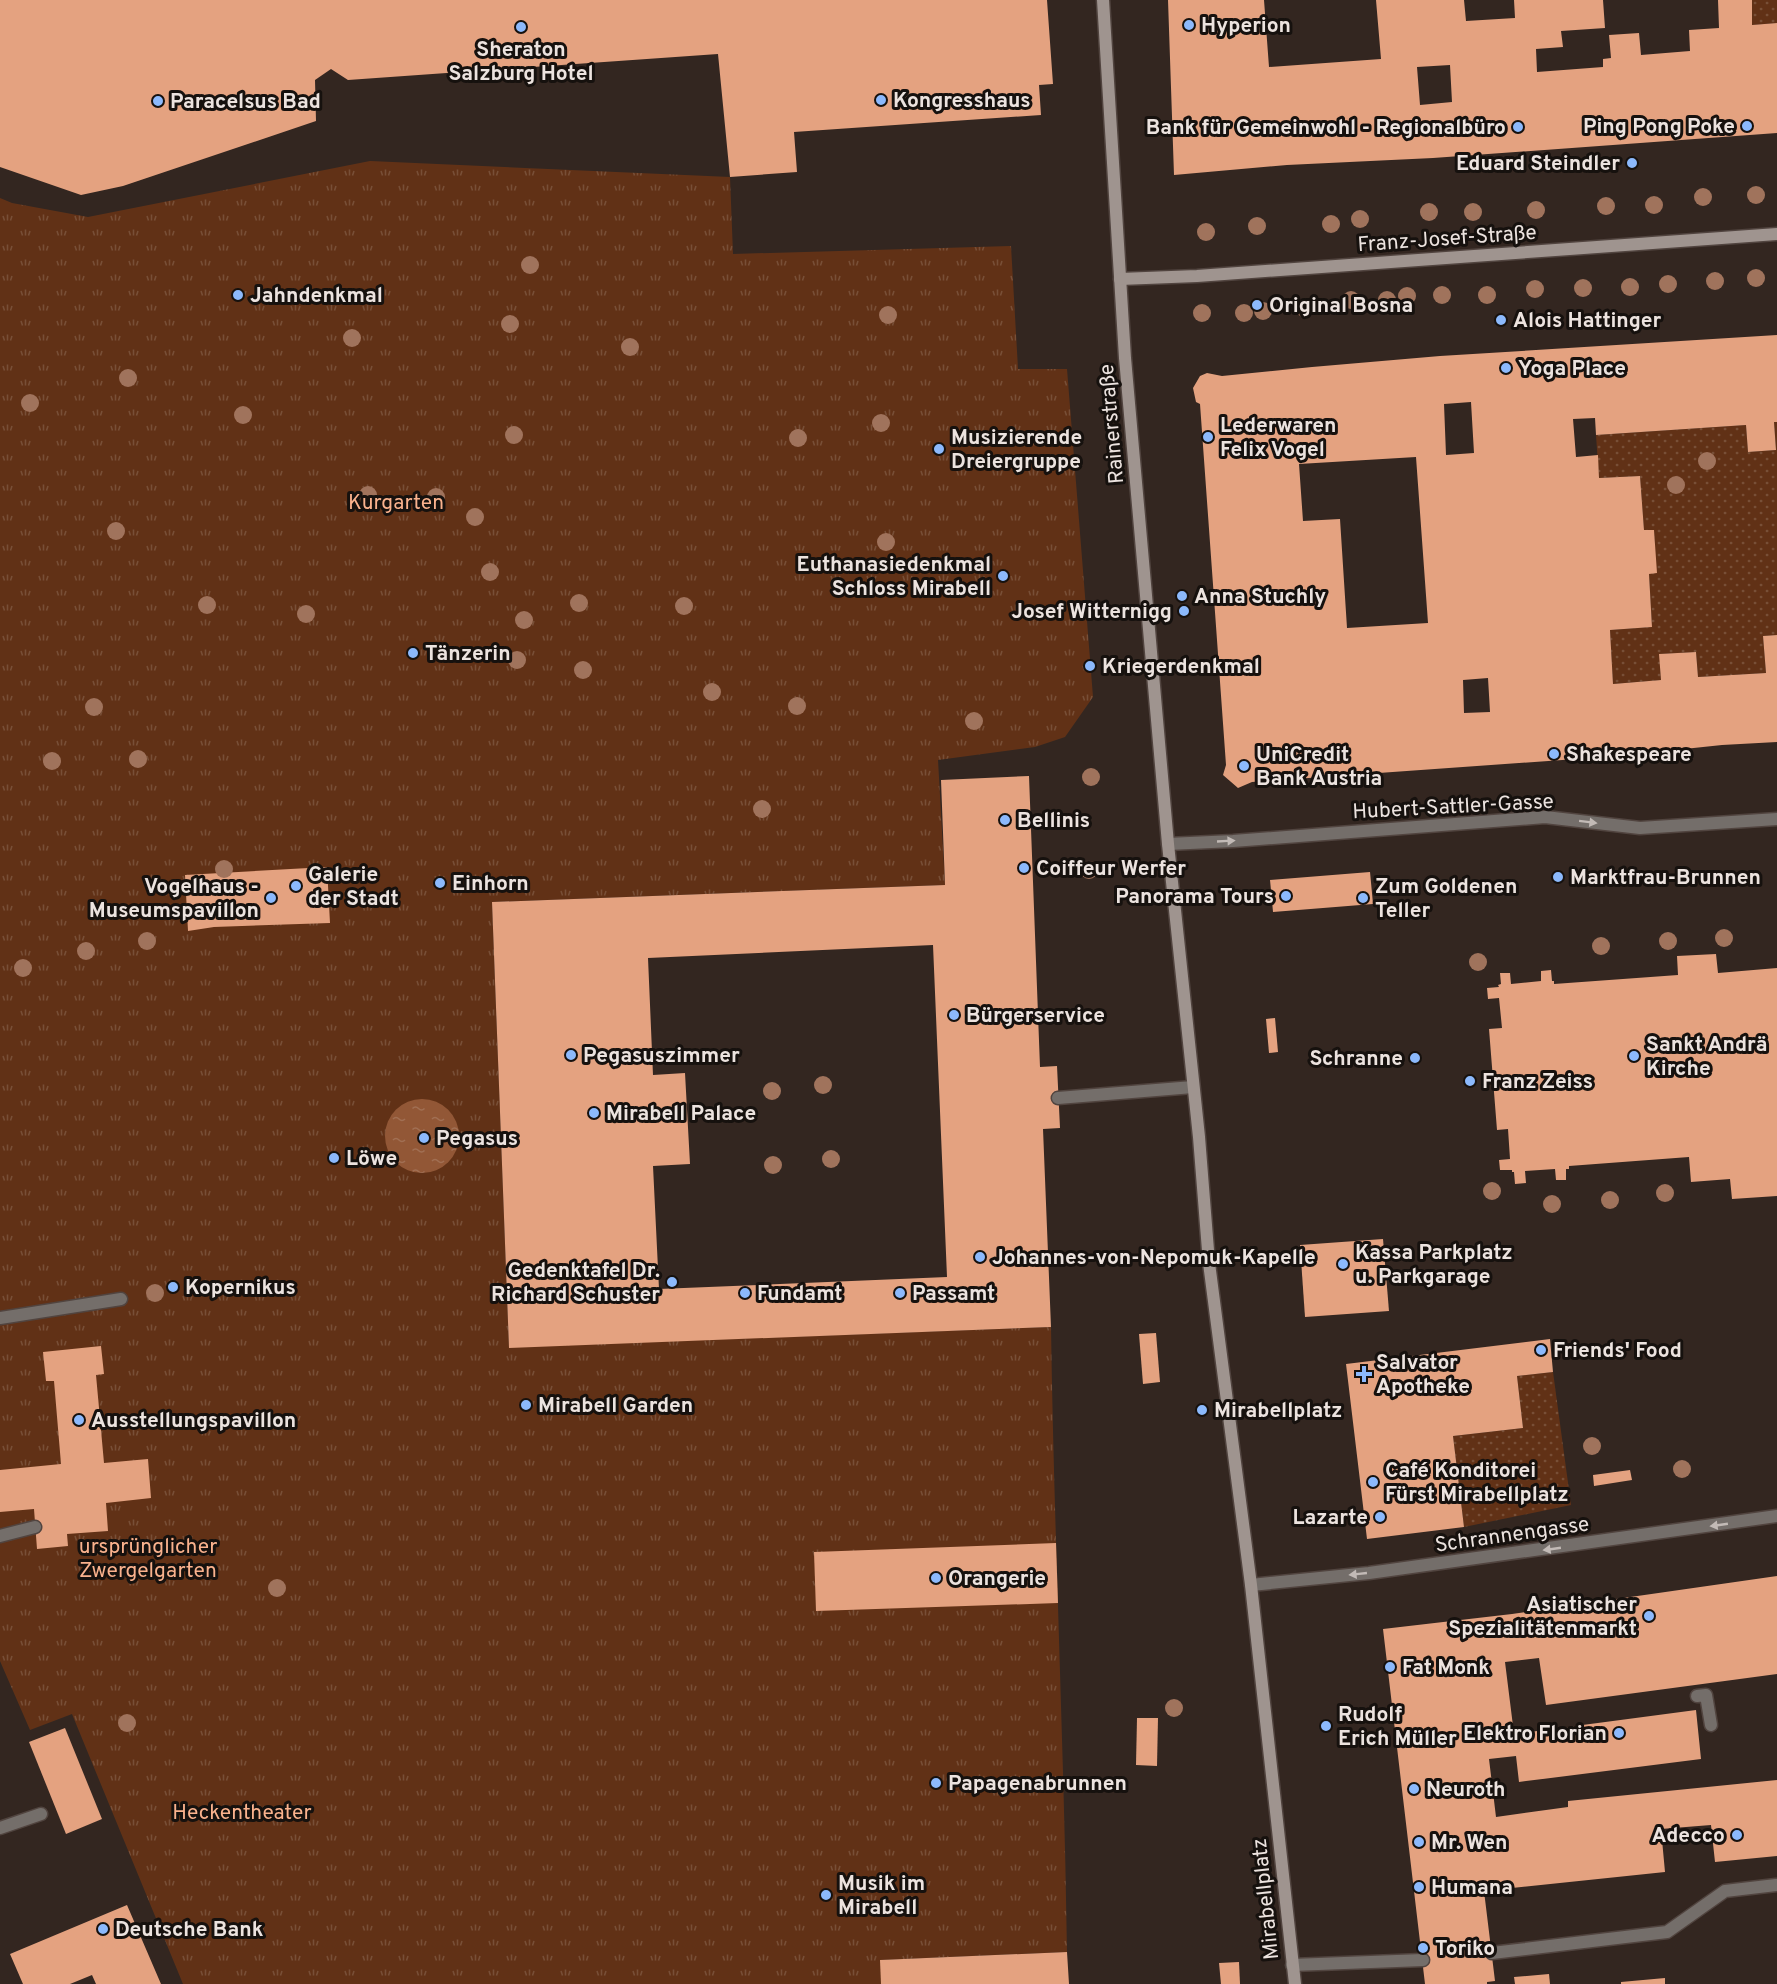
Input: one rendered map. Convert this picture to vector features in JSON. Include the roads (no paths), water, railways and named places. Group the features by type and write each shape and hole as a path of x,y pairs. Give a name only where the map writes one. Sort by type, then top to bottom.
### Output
{"street":[{"name":"Rainerstraße","path":"1103,0 1120,279 1168,844"},
{"name":"Franz-Josef-Straße","path":"1120,279 1197,276 1777,234"},
{"name":"Hubert-Sattler-Gasse","path":"1168,844 1545,817 1640,828 1777,819"},
{"name":"Mirabellplatz","path":"1168,844 1209,1263 1251,1585 1295,1984"},
{"path":"1058,1098 1193,1087"},
{"path":"0,1318 121,1299"},
{"name":"Schrannengasse","path":"1251,1585 1369,1573 1777,1516"},
{"path":"0,1536 35,1527"},
{"path":"1697,1696 1706,1695 1711,1725"},
{"path":"0,1828 41,1814"},
{"path":"1492,1953 1667,1932 1725,1891 1776,1885"},
{"path":"1292,1965 1423,1960"}],"water":[{"path":"422,1099 436,1102 448,1110 456,1122 459,1136 456,1150 448,1162 436,1170 422,1173 408,1170 396,1162 388,1150 385,1136 388,1122 396,1110 408,1102"}],"place":[{"name":"Hyperion","path":"1189,25"},
{"name":"Sheraton Salzburg Hotel","path":"521,27"},
{"name":"Kongresshaus","path":"881,100"},
{"name":"Paracelsus Bad","path":"158,101"},
{"name":"Ping Pong Poke","path":"1747,126"},
{"name":"Bank für Gemeinwohl - Regionalbüro","path":"1518,127"},
{"name":"Eduard Steindler","path":"1632,163"},
{"name":"Jahndenkmal","path":"238,295"},
{"name":"Original Bosna","path":"1257,305"},
{"name":"Alois Hattinger","path":"1501,320"},
{"name":"Yoga Place","path":"1506,368"},
{"name":"Lederwaren Felix Vogel","path":"1208,437"},
{"name":"Musizierende Dreiergruppe","path":"939,449"},
{"name":"Euthanasiedenkmal Schloss Mirabell","path":"1003,576"},
{"name":"Anna Stuchly","path":"1182,596"},
{"name":"Josef Witternigg","path":"1184,611"},
{"name":"Tänzerin","path":"413,653"},
{"name":"Kriegerdenkmal","path":"1090,666"},
{"name":"Shakespeare","path":"1554,754"},
{"name":"UniCredit Bank Austria","path":"1244,766"},
{"name":"Bellinis","path":"1005,820"},
{"name":"Coiffeur Werfer","path":"1024,868"},
{"name":"Marktfrau-Brunnen","path":"1558,877"},
{"name":"Einhorn","path":"440,883"},
{"name":"Galerie der Stadt","path":"296,886"},
{"name":"Panorama Tours","path":"1286,896"},
{"name":"Vogelhaus - Museumspavillon","path":"271,898"},
{"name":"Zum Goldenen Teller","path":"1363,898"},
{"name":"Bürgerservice","path":"954,1015"},
{"name":"Pegasuszimmer","path":"571,1055"},
{"name":"Sankt Andrä Kirche","path":"1634,1056"},
{"name":"Schranne","path":"1415,1058"},
{"name":"Franz Zeiss","path":"1470,1081"},
{"name":"Mirabell Palace","path":"594,1113"},
{"name":"Pegasus","path":"424,1138"},
{"name":"Löwe","path":"334,1158"},
{"name":"Johannes-von-Nepomuk-Kapelle","path":"980,1257"},
{"name":"Kassa Parkplatz u. Parkgarage","path":"1343,1264"},
{"name":"Gedenktafel Dr. Richard Schuster","path":"672,1282"},
{"name":"Kopernikus","path":"173,1287"},
{"name":"Fundamt","path":"745,1293"},
{"name":"Passamt","path":"900,1293"},
{"name":"Friends' Food","path":"1541,1350"},
{"name":"Salvator Apotheke","path":"1364,1374"},
{"name":"Mirabell Garden","path":"526,1405"},
{"name":"Mirabellplatz","path":"1202,1410"},
{"name":"Ausstellungspavillon","path":"79,1420"},
{"name":"Café Konditorei Fürst Mirabellplatz","path":"1373,1482"},
{"name":"Lazarte","path":"1380,1517"},
{"name":"Orangerie","path":"936,1578"},
{"name":"Asiatischer Spezialitätenmarkt","path":"1649,1616"},
{"name":"Fat Monk","path":"1390,1667"},
{"name":"Rudolf Erich Müller","path":"1326,1726"},
{"name":"Elektro Florian","path":"1619,1733"},
{"name":"Papagenabrunnen","path":"936,1783"},
{"name":"Neuroth","path":"1414,1789"},
{"name":"Adecco","path":"1737,1835"},
{"name":"Mr. Wen","path":"1419,1842"},
{"name":"Humana","path":"1419,1887"},
{"name":"Musik im Mirabell","path":"826,1895"},
{"name":"Deutsche Bank","path":"103,1929"},
{"name":"Toriko","path":"1423,1948"}],"park label":[{"name":"Kurgarten","path":"396,502"},
{"name":"ursprünglicher Zwergelgarten","path":"148,1558"},
{"name":"Heckentheater","path":"242,1812"}]}
